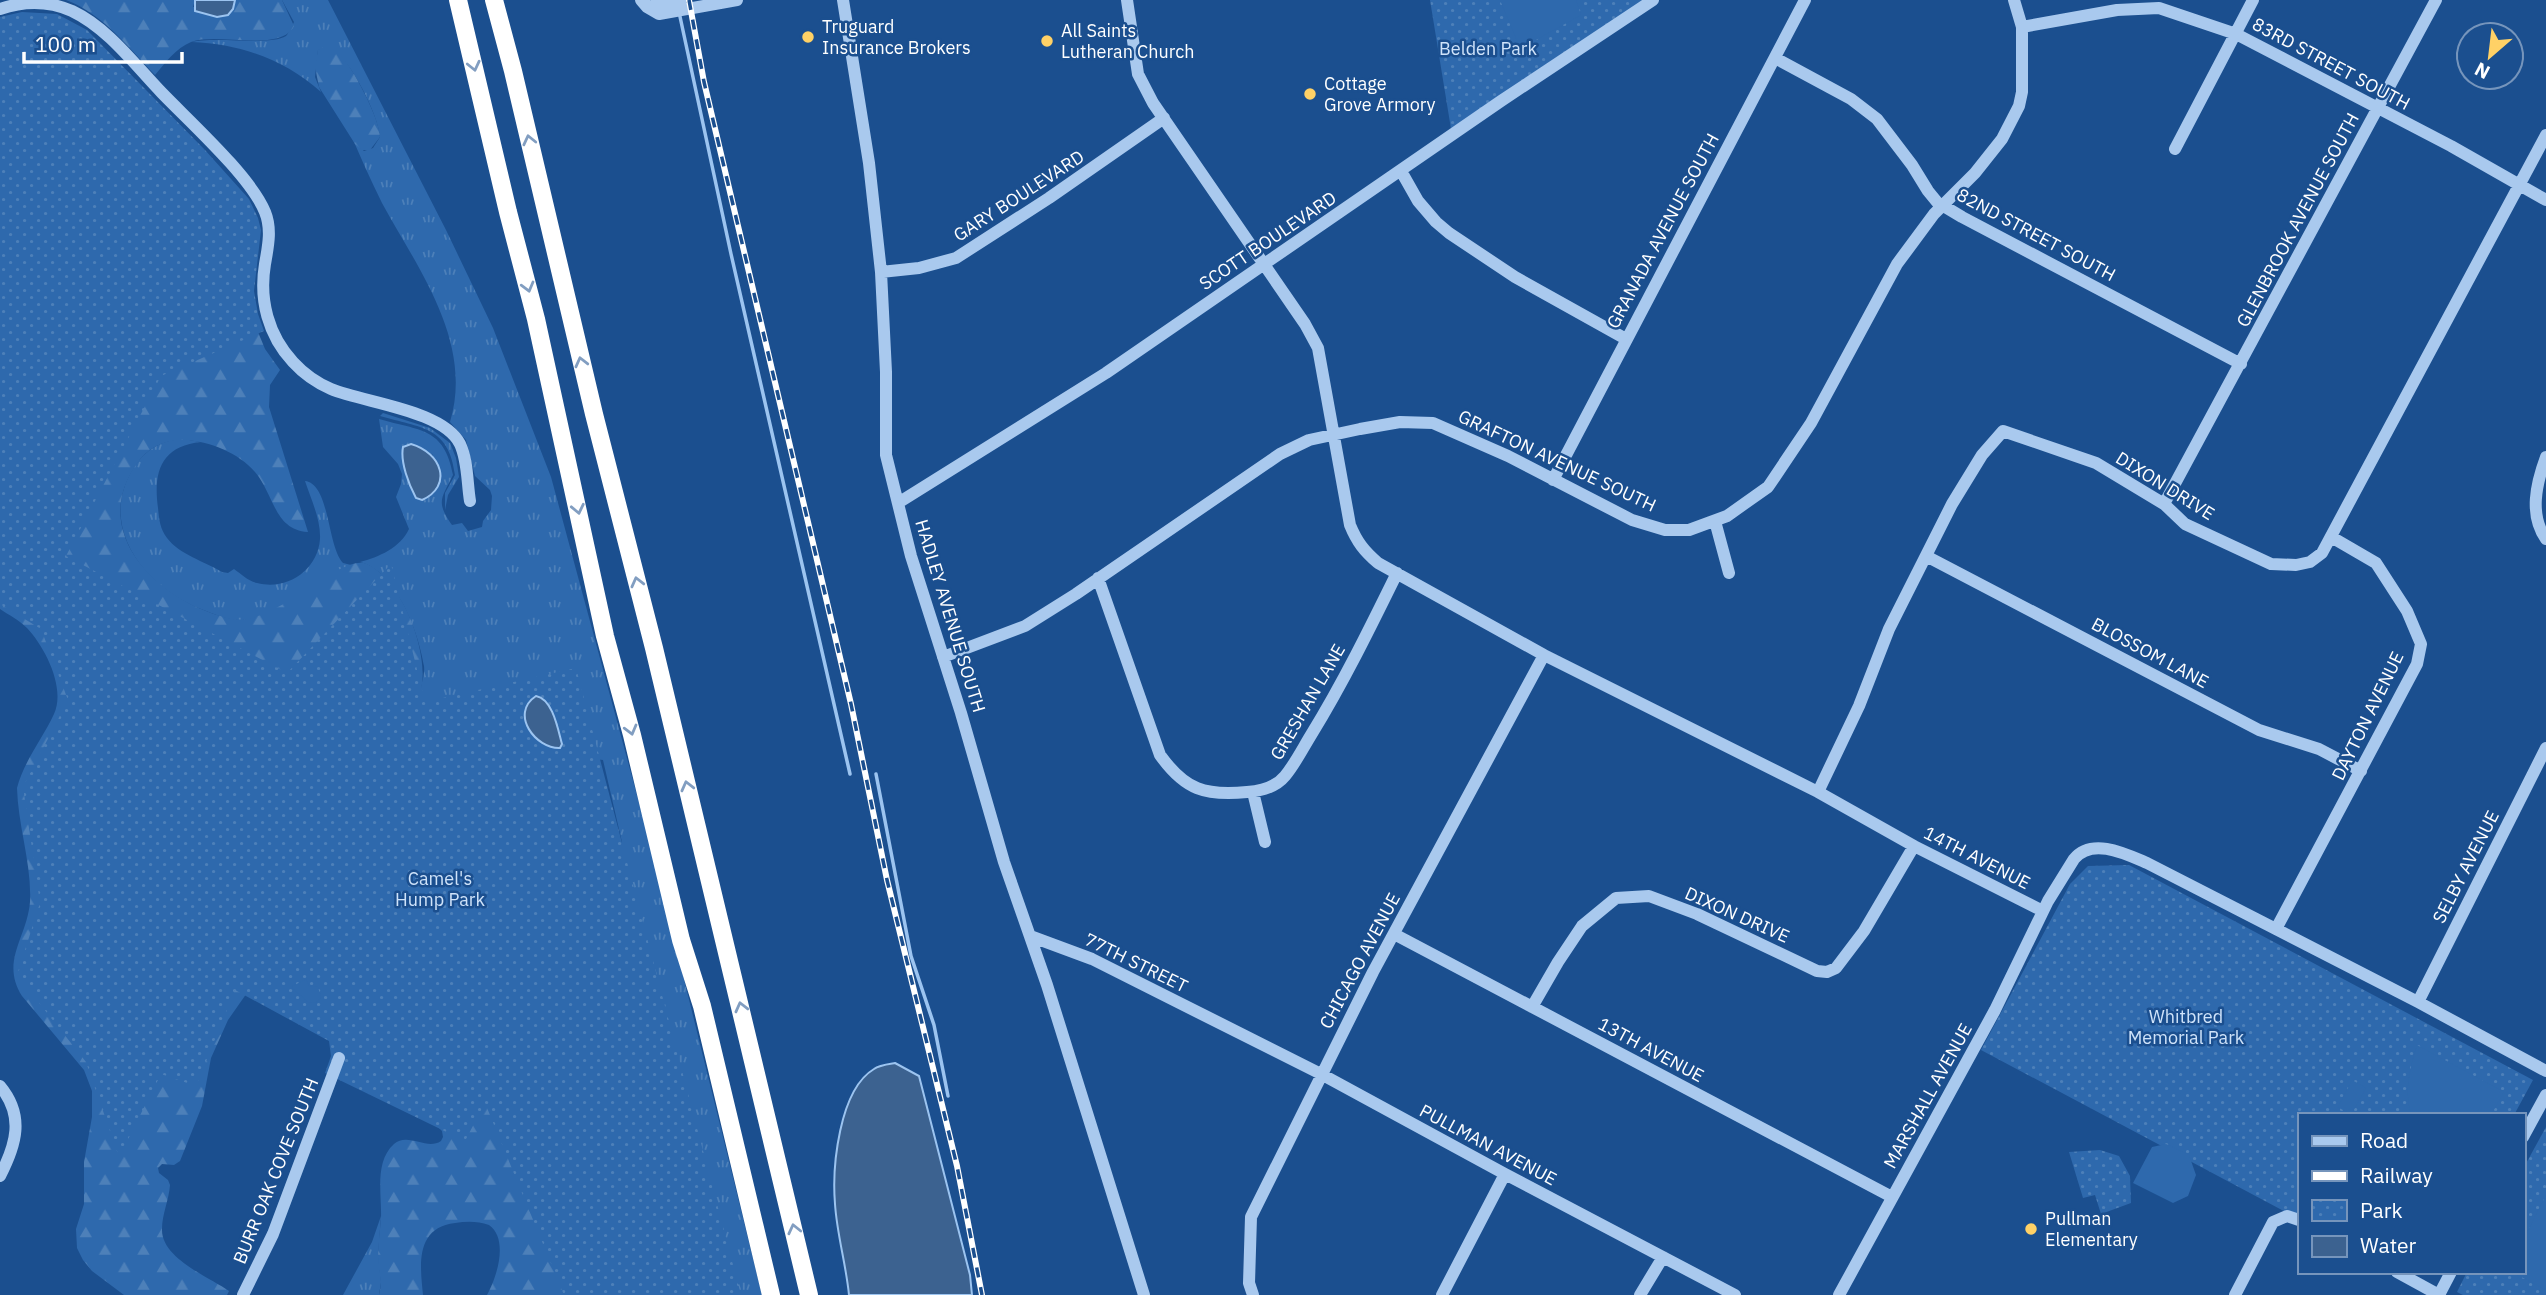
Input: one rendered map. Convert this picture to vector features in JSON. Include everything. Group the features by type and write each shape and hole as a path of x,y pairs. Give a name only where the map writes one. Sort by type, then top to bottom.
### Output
{"highway":[{"path":"458,0 508,212 537,319 605,636 632,735 681,940 702,1006 771,1295"},
{"path":"494,0 587,387 654,648 809,1295"}],"street":[{"path":"644,4 681,0"},
{"path":"644,4 659,14 737,0"},
{"name":"HADLEY AVENUE SOUTH","path":"843,0 869,163 881,272 886,372 886,455 1004,862 1047,985 1144,1295"},
{"name":"14TH AVENUE","path":"1127,0 1138,74 1164,118 1306,324 1318,348 1350,525 1357,543 1378,563 1544,655 1818,792 1914,846 2043,911 2079,853 2090,849 2120,852 2276,929 2546,1071"},
{"name":"SCOTT BOULEVARD","path":"898,503 1105,373 1653,0"},
{"name":"GRANADA AVENUE SOUTH","path":"1553,480 1805,0"},
{"name":"GRAFTON AVENUE SOUTH","path":"943,657 1025,626 1280,454 1309,440 1334,434 1400,422 1439,424 1632,520 1665,530 1689,530 1715,521 1749,502 1768,487 1811,423 1897,264 1934,214 1994,150 2018,106 2024,60 2022,27 2014,0"},
{"path":"2175,149 2253,0"},
{"name":"GLENBROOK AVENUE SOUTH","path":"2164,504 2436,0"},
{"path":"0,9 41,3 64,8 85,18 212,144 255,194 266,215 269,235 262,285 263,301 273,332 284,352 302,371 324,386 429,419 448,430 456,438 462,451 470,501"},
{"name":"83RD STREET SOUTH","path":"2022,27 2117,10 2159,8 2235,34 2546,200"},
{"name":"82ND STREET SOUTH","path":"1775,58 1851,99 1877,119 1912,164 1928,191 1943,205 2241,364"},
{"name":"GARY BOULEVARD","path":"881,272 919,268 956,258 1164,118"},
{"name":"DIXON DRIVE","path":"1818,792 1860,706 1889,629 1952,504 1982,454 2003,431 2096,463 2164,504 2185,524 2271,564 2296,565 2310,562 2322,553 2333,538 2374,455 2546,135"},
{"path":"1401,171 1418,201 1449,233 1515,278 1626,339"},
{"path":"2546,457 2536,494 2536,519 2546,540"},
{"path":"1715,521 1729,573"},
{"name":"DAYTON AVENUE","path":"2276,929 2417,664 2421,644 2407,611 2376,563 2333,538"},
{"name":"BLOSSOM LANE","path":"1926,556 2259,730 2319,749 2361,771"},
{"name":"GRESHAN LANE","path":"1098,578 1160,755 1174,774 1206,793 1221,795 1253,792 1272,786 1285,776 1334,698 1397,573"},
{"name":"CHICAGO AVENUE","path":"1253,1295 1249,1283 1251,1216 1394,934 1544,655"},
{"name":"SELBY AVENUE","path":"2418,1002 2546,748"},
{"path":"1253,792 1265,842"},
{"name":"DIXON DRIVE","path":"1532,1007 1582,926 1616,898 1649,896 1697,914 1817,971 1828,972 1836,968 1864,931 1914,846"},
{"name":"MARSHALL AVENUE","path":"1839,1295 1994,1010 2043,911"},
{"name":"13TH AVENUE","path":"1394,934 1892,1197"},
{"name":"77TH STREET","path":"1030,936 1092,958 1224,1027"},
{"name":"PULLMAN AVENUE","path":"1224,1027 1321,1074 1735,1295"},
{"name":"BURR OAK COVE SOUTH","path":"243,1295 278,1223 339,1058"},
{"path":"0,1086 13,1106 17,1128 13,1149 0,1176"},
{"path":"2525,1133 2546,1095"},
{"path":"1442,1295 1505,1174"},
{"path":"2235,1295 2273,1222 2287,1216 2298,1220"},
{"path":"1640,1295 1663,1257"},
{"path":"2401,1274 2439,1295 2450,1274"}],"green space":[{"path":"66,0 195,0 193,7 235,0 282,0 294,26 287,34 276,38 191,42 176,52 155,75 103,22"},
{"path":"282,0 328,0 493,328 551,477 655,862 762,1295 604,1295 622,842 603,760 424,738 420,700 424,666 417,637 395,590 373,568 360,562 388,551 409,529 396,497 402,474 398,464 383,447 379,419 418,429 436,439 443,448 453,475 443,495 442,505 452,525 462,523 468,531 482,527 491,510 492,496 490,490 475,476 466,440 450,422 455,392 455,363 449,335 426,280 382,203 351,135 364,151 373,148 380,137 374,115 355,76 332,48 318,50 315,77 321,92 293,71 261,56 228,46 192,42 279,39 286,36 294,22","holes":["418,446 433,455 431,495 422,500"]},
{"name":"Belden Park","path":"1430,0 1653,0 1452,135"},
{"path":"1500,0 1576,0 1581,15 1525,46 1518,43"},
{"name":"Camel's Hump Park","path":"22,12 57,14 87,30 205,150 249,199 261,230 254,291 264,331 161,376 66,556 287,673 391,564 425,702 576,668 741,1295 564,1295 485,1103 465,1141 325,1073 331,1056 329,1041 235,990 196,1086 161,1074 119,1157 86,1062 17,975 40,903 23,787 68,700 41,629 0,604 0,17"},
{"path":"0,22 248,275 256,327 265,349 280,370 270,385 269,407 308,532 297,530 281,518 255,472 241,459 204,443 170,441 151,449 140,459 123,492 121,518 127,542 141,564 160,584 183,600 208,612 233,619 250,618 268,612 341,569 355,563 367,564 380,572 402,601 417,638 421,657 421,689 249,990 228,1020 211,1058 202,1106 180,1161 174,1165 162,1164 158,1168 170,1185 162,1223 164,1239 169,1249 188,1266 229,1291 227,1295 124,1295 92,1271 83,1260 77,1248 76,1229 84,1204 84,1162 92,1117 92,1091 84,1070 22,996 14,972 14,960 30,902 29,874 17,788 24,768 54,714 57,692 52,668 41,646 27,628 0,609"},
{"path":"325,46 336,50 344,60 370,106 380,137 370,150 362,150 355,144 319,87 315,67 318,50"},
{"path":"383,413 430,428 450,443 459,477 448,495 445,510 445,493 455,475 447,447 431,432 380,416"},
{"path":"183,439 201,442 187,445 168,455 159,472 157,483 161,527 172,544 222,572 228,573 234,569 257,583 268,585 290,581 307,569 314,560 320,539 317,517 305,481 313,485 324,504 338,555 343,563 351,565 284,605 242,620 201,609 162,586 145,570 132,552 124,532 121,511 124,489 134,467 149,450 168,441"},
{"name":"Whitbred Memorial Park","path":"2129,865 2533,1080 2515,1113 2298,1113 2298,1218 1981,1050 2070,884 2088,866"},
{"path":"306,979 309,986 318,987 321,997 316,1003 308,1002 291,987"},
{"path":"2417,1045 2504,1092 2492,1113 2411,1113 2408,1088"},
{"path":"472,1063 604,1295 487,1295 497,1269 499,1239 489,1225 468,1222 442,1226 427,1240 421,1260 423,1295 379,1295 380,1179 384,1160 388,1151 399,1141 436,1144 441,1141 442,1131 417,1106"},
{"path":"2352,1080 2366,1088 2352,1113 2338,1107"},
{"path":"2546,1127 2546,1295 2463,1295 2457,1292 2466,1274 2525,1274 2525,1165"},
{"path":"2166,1144 2189,1155 2196,1175 2188,1196 2173,1203 2133,1183 2152,1147"},
{"path":"2100,1150 2119,1156 2130,1176 2131,1203 2101,1214 2095,1195 2083,1198 2069,1152"},
{"path":"2546,1195 2546,1290 2516,1274 2525,1274 2525,1236"},
{"path":"381,1216 379,1295 343,1295 372,1242"}],"water":[{"path":"195,0 235,0 228,15 217,17 195,11"},
{"path":"411,444 430,455 440,470 438,487 422,500 416,498 404,466 403,447"},
{"path":"536,696 542,698 551,709 562,744 560,748 542,743 525,721 528,703"},
{"path":"895,1063 919,1076 970,1275 972,1295 849,1295 834,1188 840,1130 845,1111 862,1079 876,1068"}],"waterway":[{"path":"679,12 731,254 850,774"},
{"path":"876,774 911,956 934,1025 948,1096"}],"railway":[{"path":"689,0 704,82 851,704 887,880 957,1166 982,1295"}],"place":[{"name":"Truguard Insurance Brokers","path":"808,37"},
{"name":"All Saints Lutheran Church","path":"1047,41"},
{"name":"Cottage Grove Armory","path":"1310,94"},
{"name":"Pullman Elementary","path":"2031,1229"}]}
